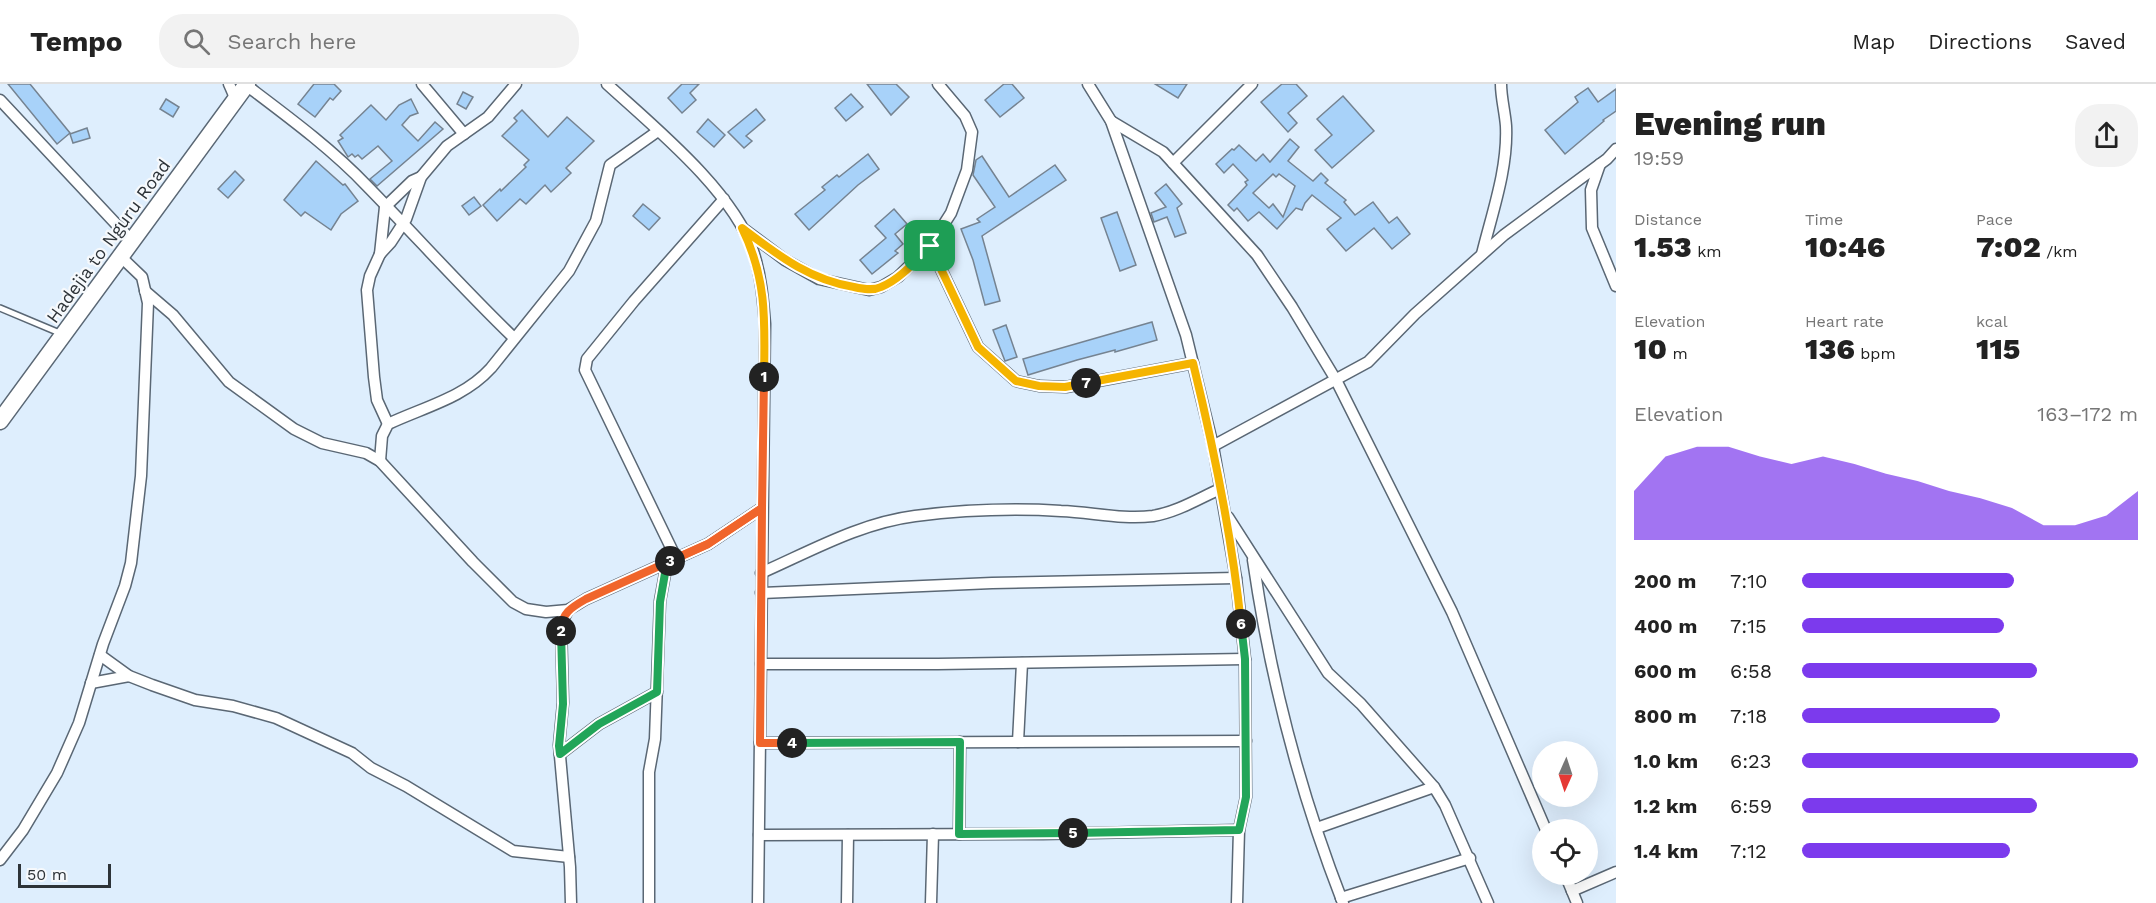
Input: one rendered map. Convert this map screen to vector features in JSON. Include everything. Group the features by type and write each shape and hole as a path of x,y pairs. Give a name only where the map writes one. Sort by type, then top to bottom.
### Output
{"main road":[{"name":"Hadejia to Nguru Road","path":"0,421 247,85"}],"street":[{"path":"229,84 236,100"},
{"path":"422,84 464,134"},
{"path":"380,254 392,243 403,224 421,177 447,146 488,117 516,84"},
{"path":"607,84 658,131 724,199 753,249 760,276 765,324 758,903"},
{"path":"742,228 786,260 819,279 869,290 881,287 898,277 930,246 951,213 967,170 972,132 965,116 938,84"},
{"path":"1088,84 1111,121 1186,335 1213,446 1236,578 1245,659 1246,797 1239,830 1237,903"},
{"path":"1237,84 1239,98"},
{"path":"1173,163 1252,84"},
{"path":"1482,254 1503,166 1506,126 1501,98 1502,84"},
{"path":"247,85 293,121 366,185 514,338"},
{"path":"0,100 132,241"},
{"path":"1111,121 1163,153 1173,163 1257,255 1292,307 1336,380 1452,612 1541,819"},
{"path":"380,461 382,436 388,424 462,392 479,380 569,271 596,221 610,165 658,131"},
{"path":"1213,446 1368,362 1415,314 1504,235 1600,164 1616,149"},
{"path":"1600,164 1591,190 1592,228 1616,286"},
{"path":"388,424 377,400 367,290 370,276 380,254 385,207 412,181 421,177"},
{"path":"649,903 649,772 655,739 660,602 672,560 585,370 587,359 627,309 724,199"},
{"path":"930,246 978,347 1016,381 1039,386 1065,387 1193,363"},
{"path":"0,860 23,830 57,773 79,723 131,563 141,476 148,303 142,277 120,256"},
{"path":"145,291 173,315 229,382 266,409 294,429 322,443 366,453 380,461 473,562 513,602 526,609 546,612 568,609 708,544 762,508"},
{"path":"761,573 848,533 914,516 1018,508 1125,517 1152,516 1174,511 1220,489"},
{"path":"1224,512 1328,673 1361,704 1434,787 1470,858 1488,903"},
{"path":"1252,554 1279,699 1317,828 1342,901 1470,858"},
{"path":"761,593 992,583 1236,578"},
{"path":"568,609 561,624 563,704 559,746 571,903"},
{"path":"100,655 129,676 195,700 233,706 276,718 352,753 371,768 406,786 513,851 569,857"},
{"path":"761,663 1022,663 1245,659"},
{"path":"1018,742 1022,663"},
{"path":"91,683 129,676"},
{"path":"560,754 599,724 657,692"},
{"path":"760,743 1246,741"},
{"path":"959,834 960,742"},
{"path":"1317,828 1434,787"},
{"path":"759,835 1239,830"},
{"path":"931,903 933,834"},
{"path":"847,903 848,835"},
{"path":"1572,891 1616,872"},
{"path":"1570,885 1577,903"}],"lane":[{"path":"0,308 63,335"}],"building":[{"path":"8,84 30,84 70,133 57,144"},
{"path":"314,84 334,84 341,91 333,100 330,98 315,117 298,104"},
{"path":"682,84 699,84 690,93 696,100 682,113 668,98"},
{"path":"867,84 896,84 909,97 891,115"},
{"path":"1004,84 1012,84 1024,98 1000,117 985,100"},
{"path":"1155,84 1187,84 1178,98"},
{"path":"1282,84 1296,84 1307,96 1288,113 1297,123 1288,132 1261,102"},
{"path":"1588,88 1598,102 1616,89 1616,111 1565,154 1545,130 1578,102 1575,97"},
{"path":"463,92 473,97 466,109 457,104"},
{"path":"851,94 863,107 846,121 835,108"},
{"path":"1343,96 1374,131 1332,168 1315,150 1332,135 1317,119"},
{"path":"166,99 179,107 173,117 160,109"},
{"path":"411,99 418,113 410,116 402,125 418,141 435,122 443,129 377,186 370,179 392,161 378,146 362,159 352,154 348,157 338,141 343,138 340,135 371,105 386,120 399,105"},
{"path":"756,109 765,120 746,136 752,141 744,148 728,132"},
{"path":"522,110 548,137 567,117 594,141 566,168 571,173 551,192 545,185 526,204 520,199 497,221 483,205 526,167 524,165 529,160 502,136 517,121 514,118"},
{"path":"708,119 725,135 714,147 697,132"},
{"path":"87,128 90,138 73,143 70,134"},
{"path":"1290,139 1299,147 1288,161 1313,181 1321,173 1328,180 1325,183 1346,200 1344,202 1355,215 1373,202 1389,223 1397,217 1410,234 1392,249 1374,228 1346,251 1327,229 1341,218 1312,195 1302,210 1296,208 1277,229 1259,212 1248,221 1237,208 1234,211 1228,205 1247,185 1245,182 1248,180 1233,164 1224,173 1216,164 1239,145 1256,161 1263,154 1270,162","holes":["1273,174 1276,177 1279,174 1295,186 1283,217 1273,204 1269,208 1253,193"]},
{"path":"868,154 879,169 809,230 795,214 825,190 822,187"},
{"path":"982,156 1009,197 1055,165 1066,180 982,236 1000,301 985,305 973,260 961,229 980,222 977,219 995,207 973,175 976,160"},
{"path":"316,161 343,185 345,184 358,201 341,214 331,230 305,212 301,216 284,200"},
{"path":"235,171 244,180 228,198 218,189"},
{"path":"1166,184 1182,204 1177,208 1186,233 1175,237 1167,217 1154,222 1151,213 1166,207 1155,193"},
{"path":"474,197 481,206 469,215 462,206"},
{"path":"643,204 660,218 649,230 633,216"},
{"path":"894,209 907,224 895,234 903,244 895,251 898,253 872,274 860,260 886,238 875,226"},
{"path":"1117,212 1136,265 1120,271 1101,218"},
{"path":"1152,322 1157,340 1028,375 1023,359"},
{"path":"1006,325 1017,357 1005,361 993,330"}],"route":[{"path":"930,246 898,277 881,287 869,290 819,279 786,260 742,228 753,249 760,276 765,324 762,508 708,544 676,558 635,577 586,599 568,609 561,624 563,704 560,754 599,724 657,692 658,622 662,588 666,577 667,562 708,544 762,508 760,743 960,742 959,834 1239,830 1246,797 1245,659 1236,578 1213,446 1193,363 1065,387 1039,386 1016,381 978,347 930,246"}]}
